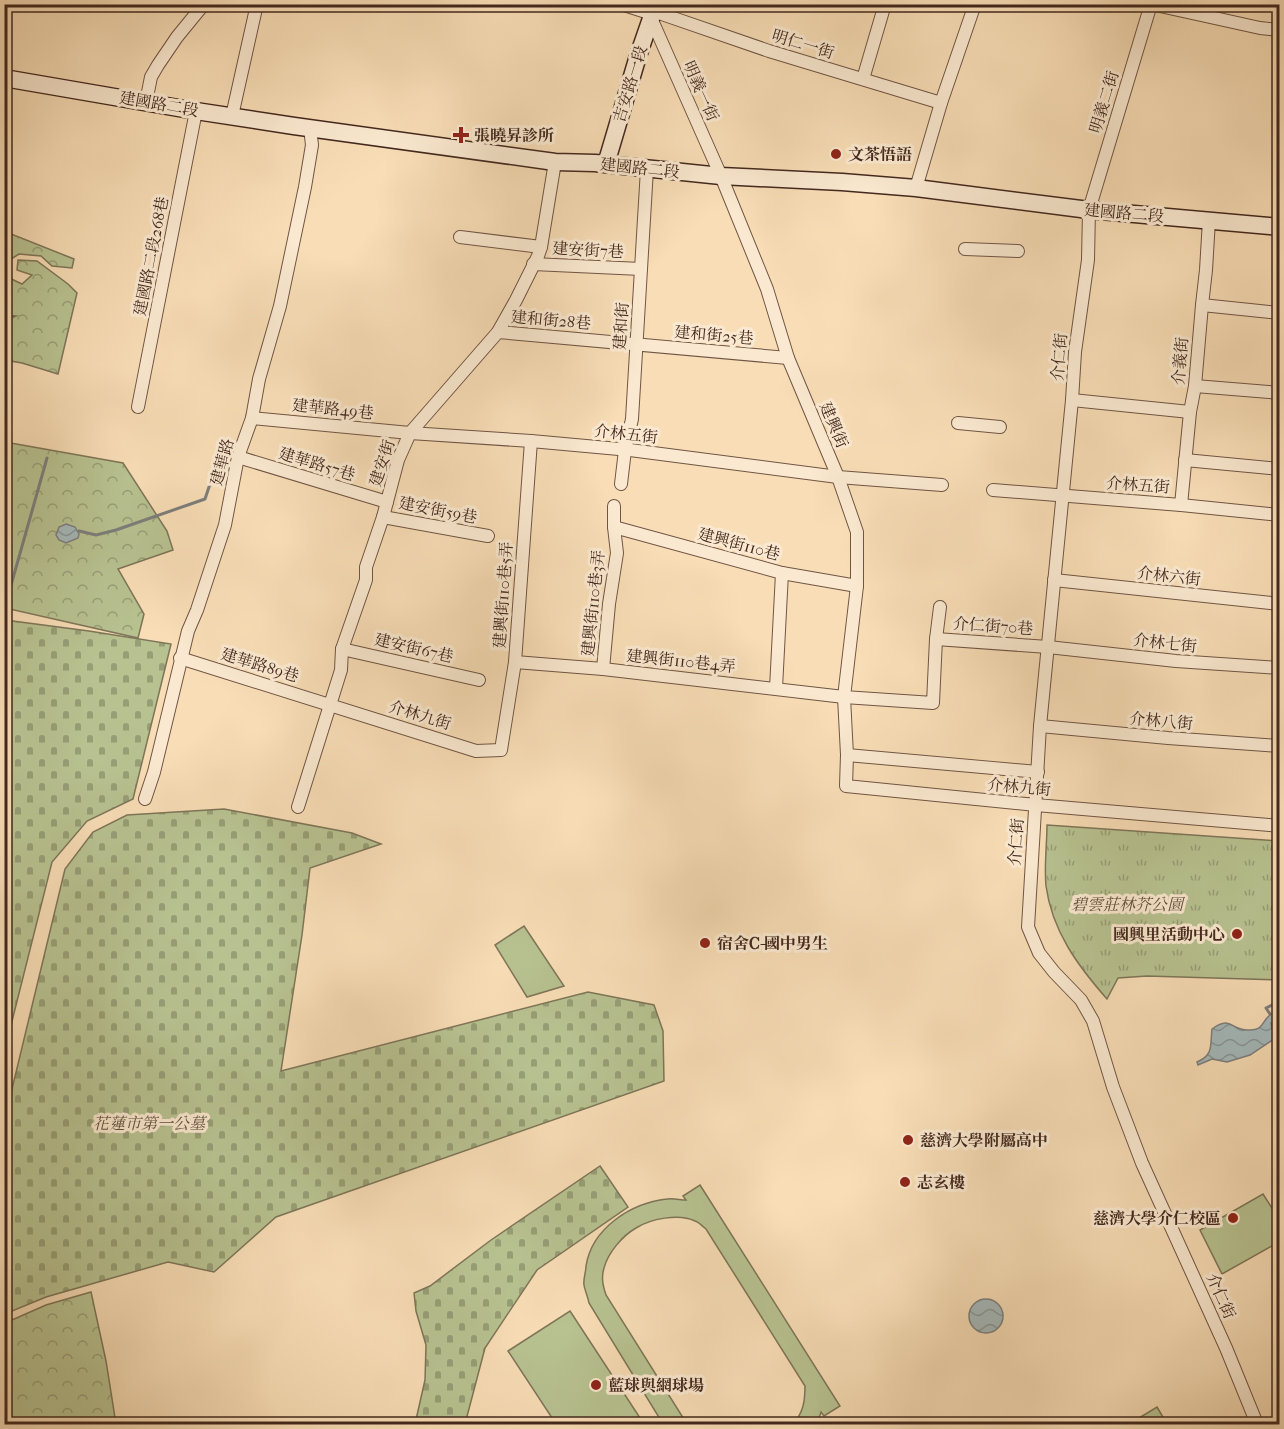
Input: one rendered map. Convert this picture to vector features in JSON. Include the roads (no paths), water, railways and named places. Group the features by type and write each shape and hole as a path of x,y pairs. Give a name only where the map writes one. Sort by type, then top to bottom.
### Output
{"street":[{"path":"146,102 151,77 158,65 204,4"},
{"path":"232,116 257,4"},
{"name":"明仁一街","path":"621,4 651,10 769,51 941,103"},
{"path":"863,79 885,4"},
{"path":"916,188 941,103 975,4"},
{"path":"1151,4 1260,28 1280,30"},
{"name":"明義二街","path":"1089,210 1151,4"},
{"name":"吉安路一段","path":"600,164 638,56 651,10"},
{"name":"明義一街","path":"651,10 721,176"},
{"name":"建國路二段","path":"4,78 196,111 555,162 721,176 916,188 1089,210 1280,227"},
{"name":"建國路二段268巷","path":"138,407 196,111"},
{"name":"建華路","path":"145,800 154,772 180,658 225,525 238,457 252,418 259,378 280,306 305,188 312,145 310,128"},
{"name":"建安街","path":"298,807 340,670 342,649 366,580 366,567 398,460 410,433 498,332 516,300 541,247 555,162"},
{"name":"建和街","path":"621,484 632,419 647,169"},
{"name":"建興街","path":"721,176 767,289 788,358 838,477 857,532 857,586 843,697"},
{"name":"介仁街","path":"1089,210 1088,260 1075,352 1040,726 1028,927 1039,953 1081,1000 1093,1021 1113,1088 1138,1152 1226,1348 1257,1425"},
{"name":"介義街","path":"1181,505 1190,412 1196,386 1209,220"},
{"path":"460,237 541,247"},
{"path":"965,249 1018,251"},
{"name":"建安街7巷","path":"533,264 641,269"},
{"path":"1202,305 1280,313"},
{"name":"建和街28巷","path":"498,332 637,344"},
{"name":"建和街25巷","path":"637,344 788,358"},
{"path":"1196,386 1280,393"},
{"path":"1072,400 1190,412"},
{"name":"建華路49巷","path":"252,418 410,433"},
{"path":"958,423 1000,427"},
{"name":"介林五街","path":"410,433 625,450 838,477 942,485"},
{"name":"建興街110巷5弄","path":"501,750 515,662 531,441"},
{"name":"建華路57巷","path":"238,457 387,502"},
{"path":"1185,460 1280,469"},
{"name":"介林五街","path":"993,490 1280,515"},
{"name":"建興街110巷3弄","path":"603,669 609,604 617,553 614,506"},
{"name":"建安街59巷","path":"382,517 488,536"},
{"name":"建興街110巷","path":"614,527 782,573 857,586"},
{"path":"776,688 782,573"},
{"name":"介林六街","path":"1054,580 1280,604"},
{"path":"936,639 940,607"},
{"name":"建興街110巷4弄","path":"515,662 603,669 843,697 933,703 936,639"},
{"name":"介仁街70巷","path":"936,639 1048,647"},
{"name":"介林七街","path":"1048,647 1176,662 1280,668"},
{"name":"建安街67巷","path":"342,649 479,680"},
{"name":"建華路89巷","path":"180,658 330,704"},
{"name":"介林九街","path":"843,697 847,755 846,786 1280,826"},
{"name":"介林九街","path":"330,704 476,750 501,750"},
{"name":"介林八街","path":"1040,726 1280,746"},
{"path":"847,755 1038,772"}],"water":[{"path":"66,524 75,527 79,534 78,538 66,543 59,540 56,535 59,527"},
{"path":"1279,1012 1279,1019 1271,1023 1277,1035 1250,1055 1227,1062 1212,1059 1198,1065 1197,1062 1209,1053 1212,1029 1227,1023 1242,1029 1257,1029 1270,1015"},
{"path":"986,1299 998,1304 1003,1316 998,1328 986,1333 974,1328 969,1316 974,1304"}],"waterway":[{"path":"4,610 47,458"},
{"path":"79,531 96,535 116,530 205,499 210,484"},
{"path":"1270,1014 1266,1008 1280,1004"}],"place":[{"name":"張曉昇診所","path":"461,135"},
{"name":"文茶悟語","path":"836,154"},
{"name":"國興里活動中心","path":"1237,934"},
{"name":"宿舍C-國中男生","path":"705,943"},
{"name":"慈濟大學附屬高中","path":"908,1140"},
{"name":"志玄樓","path":"905,1182"},
{"name":"慈濟大學介仁校區","path":"1233,1218"},
{"name":"藍球與網球場","path":"596,1385"}],"park label":[{"name":"碧雲莊林芥公園","path":"1127,904"},
{"name":"花蓮市第一公墓","path":"149,1123"}]}
